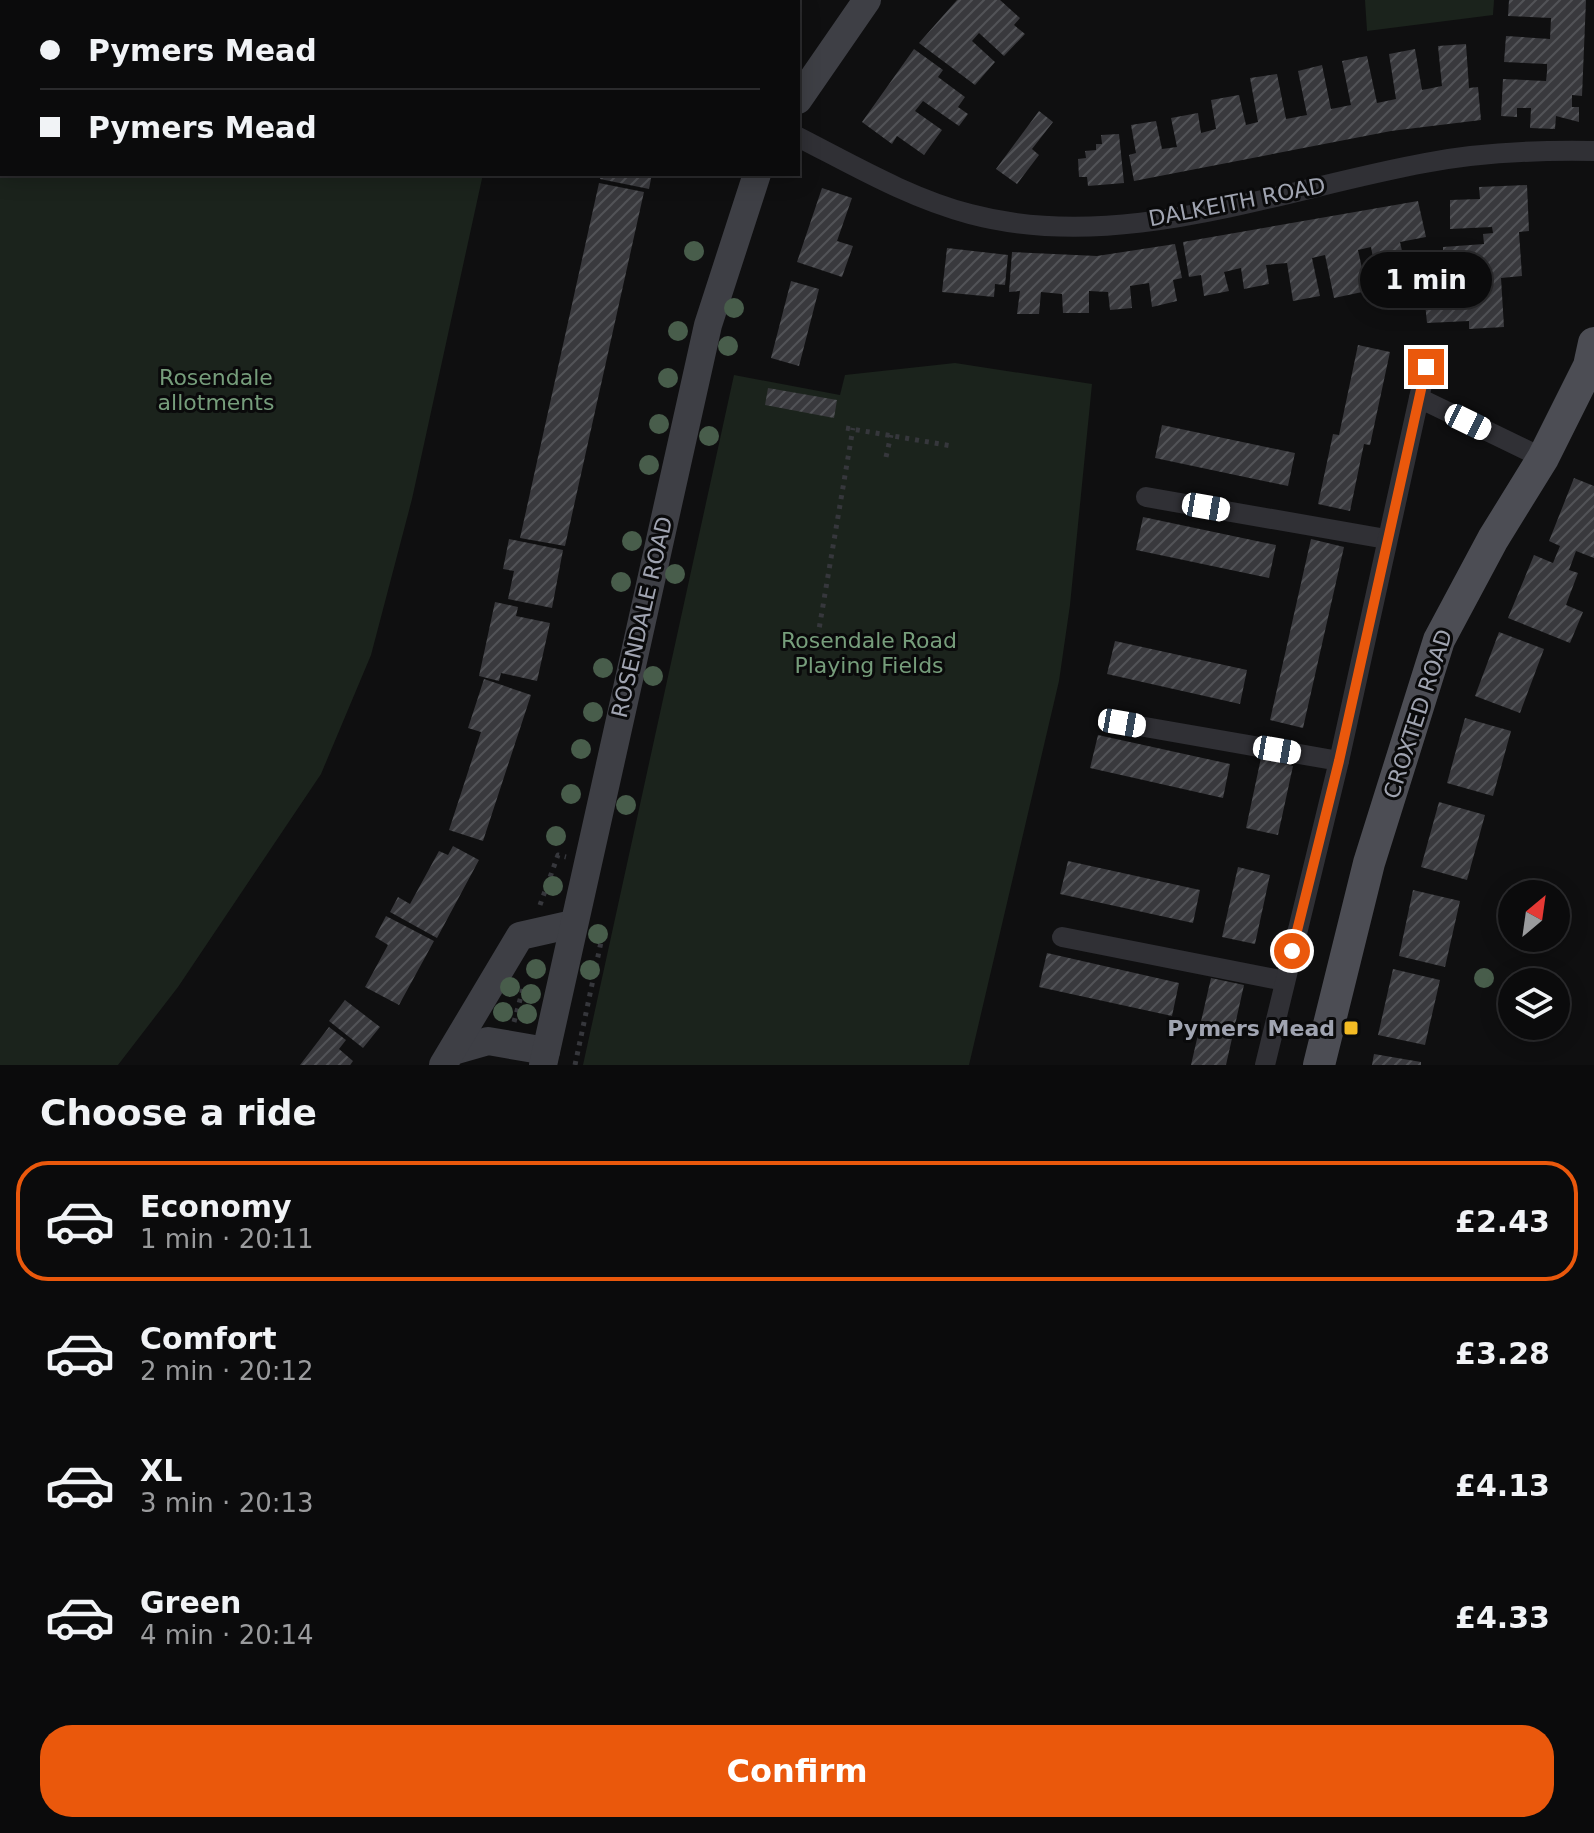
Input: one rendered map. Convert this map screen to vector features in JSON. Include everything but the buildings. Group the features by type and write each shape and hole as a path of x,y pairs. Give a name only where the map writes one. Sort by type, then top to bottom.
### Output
{"main road":[{"name":"CROXTED ROAD","path":"1319,1065 1369,863 1439,640 1493,539 1543,458 1589,366 1594,343"}],"street":[{"path":"800,97 867,0"},
{"name":"DALKEITH ROAD","path":"800,138 897,186 958,210 1010,222 1081,226 1172,218 1425,163 1484,154 1594,151"},
{"name":"ROSENDALE ROAD","path":"545,1058 708,325 756,176"},
{"path":"1265,1065 1339,761 1426,367"},
{"path":"1419,398 1543,458"},
{"path":"1146,497 1386,539"},
{"path":"1122,723 1339,761"},
{"path":"448,1058 520,936 573,924"},
{"path":"1062,937 1285,981"},
{"path":"448,1058 488,1041 545,1058"}],"path":[{"path":"816,647 849,428 952,446"},
{"path":"886,457 891,435"},
{"path":"539,912 558,855"},
{"path":"512,1027 525,981"}],"green space":[{"path":"1365,0 1494,0 1493,15 1367,31"},
{"name":"Rosendale allotments","path":"0,176 483,176 412,499 371,655 321,774 178,987 118,1065 0,1065"},
{"name":"Rosendale Road Playing Fields","path":"955,363 1092,384 1070,605 1059,681 969,1065 583,1065 734,375 840,395 845,375"}],"place":[{"name":"Pymers Mead","path":"1351,1028"}],"route":[{"path":"1292,951 1339,761 1426,367"}]}
